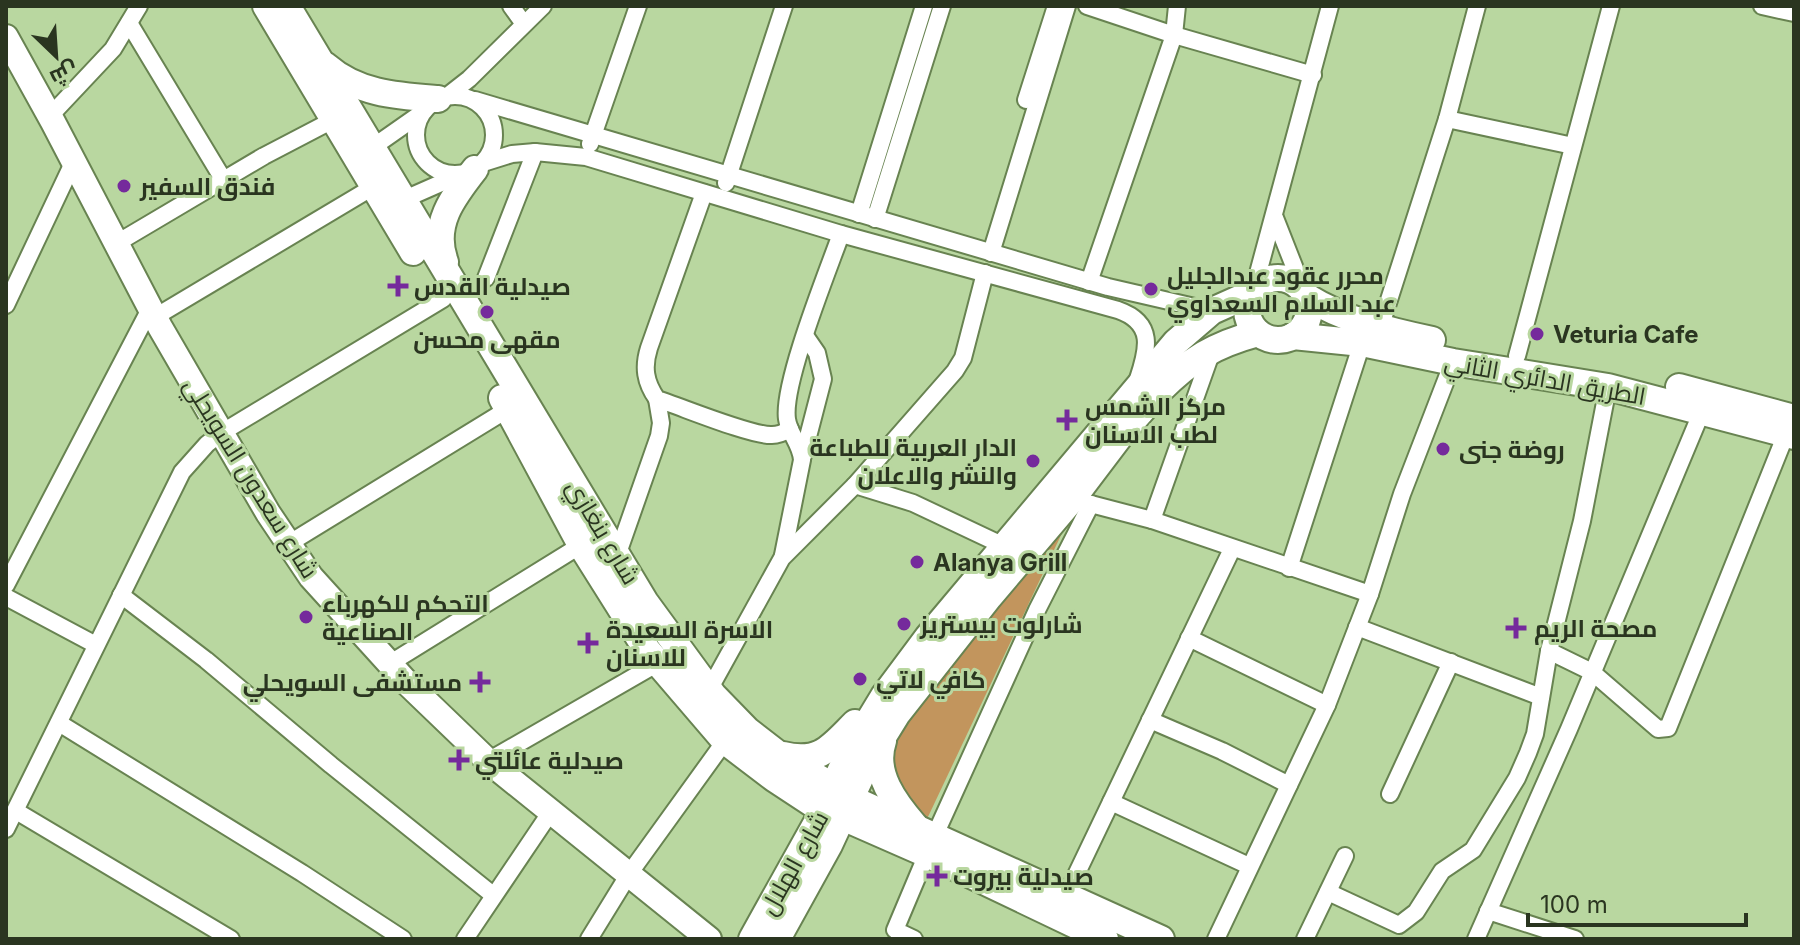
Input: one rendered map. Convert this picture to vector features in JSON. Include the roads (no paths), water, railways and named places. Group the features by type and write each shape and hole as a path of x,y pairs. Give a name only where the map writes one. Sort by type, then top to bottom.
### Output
{"main road":[{"name":"شارع بنغازي","path":"266,6 333,120 367,155"},
{"name":"شارع بنغازي","path":"287,6 317,58 387,198 645,602 709,690 747,730 838,803"},
{"name":"شارع سعدون السويحلي","path":"6,37 152,313 221,433 311,577 389,664 488,761 709,939"},
{"path":"317,58 346,82 366,89 436,102"},
{"path":"449,293 441,224 452,198 473,169"},
{"path":"838,803 847,757 884,696 928,637 1004,546 1072,496 1134,390 1183,334 1212,311 1252,291 1261,282 1279,277 1288,279 1323,307 1371,336"},
{"path":"1252,291 1247,315 1258,333"},
{"name":"شارع بنغازي","path":"449,293 581,545 658,663 725,741 775,779 1066,896 1161,939"},
{"path":"1293,336 1307,319 1309,308 1305,293"},
{"path":"777,939 838,803 886,731 940,658 1115,441 1159,391 1195,358 1213,348 1258,333 1279,340 1293,336 1371,336 1461,355"},
{"name":"الطريق الدائري الثاني","path":"1461,355 1517,356 1688,389 1791,429"},
{"name":"الطريق الدائري الثاني","path":"1461,355 1791,429"},
{"path":"778,754 798,759 822,754 884,696"},
{"path":"886,731 880,750 882,774 895,799 926,839"},
{"name":"شارع الهلال","path":"752,939 838,803"},
{"name":"شارع بنغازي","path":"926,839 1105,939"}],"street":[{"path":"50,116 113,49 139,6"},
{"path":"511,6 524,24"},
{"path":"367,155 469,79 543,6"},
{"path":"586,157 638,6"},
{"path":"721,198 784,6"},
{"path":"867,216 924,6"},
{"path":"867,216 942,6"},
{"path":"986,252 1043,41 1056,6"},
{"path":"986,252 1067,6"},
{"path":"1087,6 1313,75"},
{"path":"1089,282 1174,35 1177,6"},
{"path":"1252,291 1275,218 1330,6"},
{"path":"1289,568 1447,119 1477,6"},
{"path":"1517,356 1611,6"},
{"path":"1765,6 1794,13"},
{"path":"129,23 223,179"},
{"path":"475,100 491,118 495,130 491,153 473,169 441,172 424,160 419,151 416,130 436,102 464,96 1089,282 1212,311"},
{"path":"1447,119 1573,146"},
{"path":"117,243 223,179 333,120"},
{"path":"486,278 535,152"},
{"path":"6,585 152,313 387,198 512,154 535,152 586,157 841,234 1118,310 1138,321 1147,341 1134,390"},
{"path":"8,296 74,161"},
{"path":"617,556 661,423 657,399 644,367 646,358 704,193"},
{"path":"1275,218 1305,293"},
{"path":"802,460 787,421 788,403 806,337 841,234"},
{"path":"709,690 782,558 855,485 955,371 966,347 985,273"},
{"path":"6,829 182,472 221,433 449,293"},
{"path":"782,558 823,379 817,353 806,337"},
{"path":"1152,520 1213,348"},
{"path":"1216,939 1327,705 1370,594 1402,494 1461,355"},
{"path":"1328,892 1399,925 1409,919 1421,907 1437,876 1473,850 1517,778 1535,734 1549,651 1558,626 1582,521 1608,387"},
{"path":"657,399 764,434 773,435 790,429"},
{"path":"288,544 508,409"},
{"path":"1476,939 1702,411"},
{"path":"1549,651 1592,672 1658,729 1668,728 1791,429"},
{"path":"855,485 913,503 1004,546"},
{"path":"914,939 892,934 926,839 1037,610 1072,496 1370,594"},
{"path":"389,664 581,545"},
{"path":"1066,896 1232,549"},
{"path":"121,595 206,660 493,895"},
{"path":"6,597 96,645"},
{"path":"1357,627 1541,697"},
{"path":"1189,638 1327,705"},
{"path":"1390,794 1451,662"},
{"path":"488,761 658,663"},
{"path":"1150,720 1222,751 1289,785"},
{"path":"59,723 403,939"},
{"path":"589,939 629,874 725,741"},
{"path":"1517,778 1541,789"},
{"path":"1111,802 1249,866"},
{"path":"16,811 231,939"},
{"path":"465,939 550,813"},
{"path":"1305,939 1345,856"},
{"path":"1488,911 1575,939"}],"place":[{"name":"فندق السفير","path":"124,186"},
{"name":"صيدلية القدس","path":"398,286"},
{"name":"محرر عقود عبدالجليل عبد السلام السعداوي","path":"1151,289"},
{"name":"مقهى محسن","path":"487,312"},
{"name":"Veturia Cafe","path":"1537,334"},
{"name":"مركز الشمس لطب الاسنان","path":"1067,420"},
{"name":"روضة جنى","path":"1443,449"},
{"name":"الدار العربية للطباعة والنشر والاعلان","path":"1033,461"},
{"name":"Alanya Grill","path":"917,562"},
{"name":"التحكم للكهرباء الصناعية","path":"306,617"},
{"name":"شارلوت بيستريز","path":"904,624"},
{"name":"مصحة الريم","path":"1516,628"},
{"name":"الاسرة السعيدة للاسنان","path":"588,643"},
{"name":"كافي لاتي","path":"860,679"},
{"name":"مستشفى السويحلي","path":"480,682"},
{"name":"صيدلية عائلتي","path":"459,760"},
{"name":"صيدلية بيروت","path":"937,876"}]}
